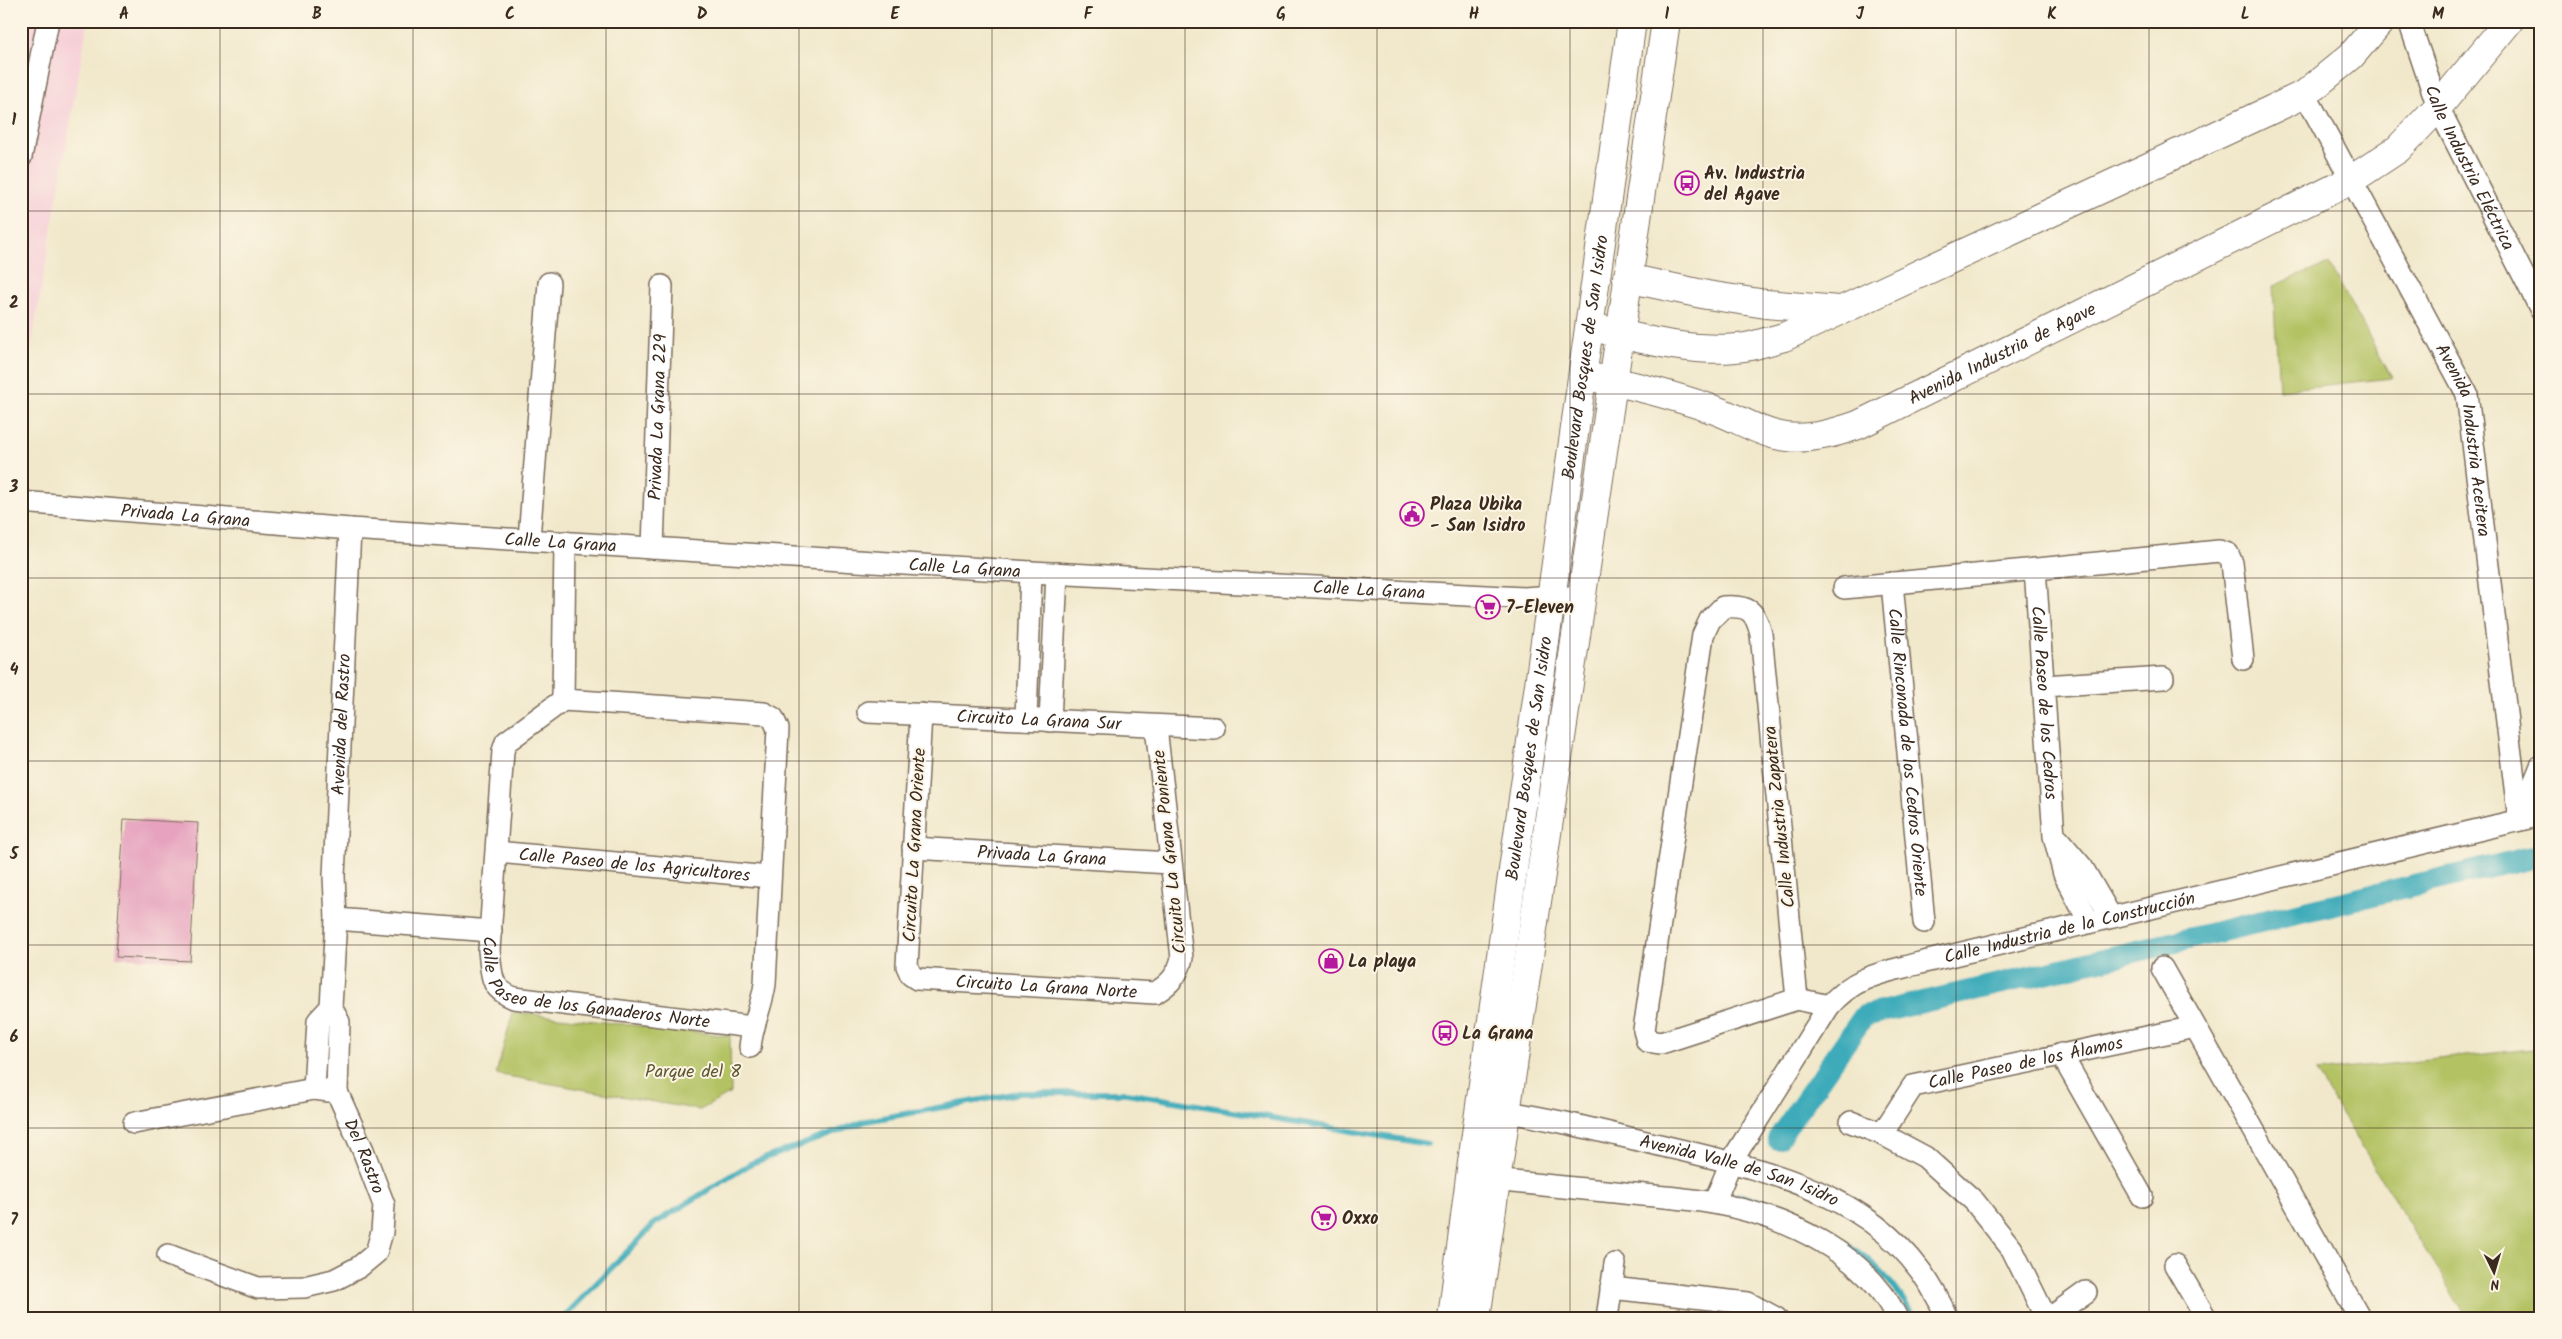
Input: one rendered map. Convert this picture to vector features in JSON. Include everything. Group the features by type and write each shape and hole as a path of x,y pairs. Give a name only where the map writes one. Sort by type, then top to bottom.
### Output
{"main road":[{"name":"Boulevard Bosques de San Isidro","path":"1452,1318 1482,1179 1492,1110 1553,596 1632,21"},
{"name":"Boulevard Bosques de San Isidro","path":"1492,1110 1580,598 1666,21"},
{"path":"1591,326 1619,334 1714,349 1750,346 1784,336 2305,94 2351,56 2381,21"},
{"name":"Avenida Industria de Agave","path":"1584,376 1613,381 1714,409 1776,436 1805,438 1832,434 1858,426 2351,180 2398,149 2438,107 2509,21"},
{"path":"1627,278 1707,295 1766,304 1841,310"},
{"name":"Boulevard Bosques de San Isidro","path":"1476,1318 1482,1277 1482,1179"},
{"name":"Boulevard Bosques de San Isidro","path":"1482,1277 1495,1318"}],"street":[{"path":"21,157 48,21"},
{"name":"Calle Industria Eléctrica","path":"2409,21 2438,107 2541,310"},
{"name":"Avenida Industria Aceitera","path":"2305,94 2467,394 2519,820"},
{"path":"529,539 549,283"},
{"name":"Privada La Grana 229","path":"653,548 662,286"},
{"name":"Privada La Grana","path":"21,502 350,529"},
{"name":"Calle La Grana","path":"350,529 1031,572 1524,598 1553,596 1580,598"},
{"name":"Avenida del Rastro","path":"324,1091 339,1022 331,1007 336,919 334,876 350,529"},
{"path":"563,700 565,542"},
{"path":"1844,588 2220,551 2228,554 2232,563 2243,659"},
{"name":"Calle Paseo de los Cedros","path":"2035,569 2054,836 2064,874 2089,922"},
{"path":"1026,720 1031,572"},
{"path":"1050,721 1058,573"},
{"name":"Calle Rinconada de los Cedros Oriente","path":"1892,583 1924,922"},
{"name":"Calle Industria Zapatera","path":"1741,606 1756,617 1761,634 1797,1000 1661,1043 1647,1041 1644,1030 1703,635 1710,620 1723,607 1741,606"},
{"path":"2044,686 2162,678"},
{"path":"491,932 503,751 506,742 563,700 764,713 773,718 778,729 770,877"},
{"name":"Circuito La Grana Sur","path":"868,712 1156,727 1214,728"},
{"name":"Circuito La Grana Oriente","path":"911,975 907,966 922,714"},
{"name":"Circuito La Grana Poniente","path":"1156,727 1182,958 1176,976"},
{"path":"2519,820 2541,766"},
{"name":"Calle Industria de la Construcción","path":"1714,1203 1731,1162 1829,1006 1843,990 1863,979 2089,922 2541,815"},
{"path":"2054,836 2082,867 2111,917"},
{"name":"Privada La Grana","path":"913,848 1170,863"},
{"name":"Calle Paseo de los Agricultores","path":"497,852 770,877"},
{"name":"Calle Paseo de los Ganaderos Norte","path":"336,919 491,932 489,950 493,982 500,992 514,998 751,1037 762,1006 765,984 770,877"},
{"path":"2162,968 2360,1318"},
{"name":"Circuito La Grana Norte","path":"911,975 917,979 1155,992 1167,986 1176,976"},
{"path":"1797,1000 1829,1006"},
{"name":"Calle Paseo de los Álamos","path":"1882,1134 1913,1086 2195,1027"},
{"path":"2061,1054 2142,1196"},
{"path":"134,1123 324,1091"},
{"name":"Del Rastro","path":"168,1255 258,1288 304,1287 334,1280 360,1267 376,1253 382,1232 384,1205 363,1150 324,1091"},
{"name":"Avenida Valle de San Isidro","path":"1492,1110 1764,1170 1815,1189 1862,1216 1899,1245 1927,1278 1947,1318"},
{"path":"1851,1122 1882,1134 1925,1157 1974,1201 2012,1249 2048,1318 2086,1292"},
{"name":"Avenida Valle de San Isidro","path":"1482,1179 1714,1203 1803,1231 1840,1253 1874,1281 1897,1318"},
{"path":"1607,1318 1615,1264"},
{"path":"2175,1265 2206,1318"},
{"path":"1611,1288 1747,1310 1776,1318"}],"shaded area":[{"path":"21,21 88,21 21,404"}],"green space":[{"path":"2329,264 2392,378 2279,390 2273,286"},
{"name":"Parque del 8","path":"513,1012 730,1036 731,1093 700,1110 496,1074"},
{"path":"2541,1048 2541,1318 2467,1318 2316,1072"}],"building":[{"path":"124,819 198,823 190,961 116,957"}],"waterway":[{"path":"1778,1139 1864,1016 2541,855"},
{"path":"563,1318 655,1223 752,1163 866,1121 1019,1093 1127,1093 1427,1144"},
{"path":"1738,1195 1779,1207 1805,1222"},
{"path":"1821,1230 1850,1247 1875,1266 1896,1289 1914,1318"}],"place":[{"name":"Av. Industria del Agave","path":"1687,183"},
{"name":"Plaza Ubika - San Isidro","path":"1412,514"},
{"name":"7-Eleven","path":"1488,607"},
{"name":"La playa","path":"1331,961"},
{"name":"La Grana","path":"1445,1033"},
{"name":"Oxxo","path":"1324,1218"}]}
